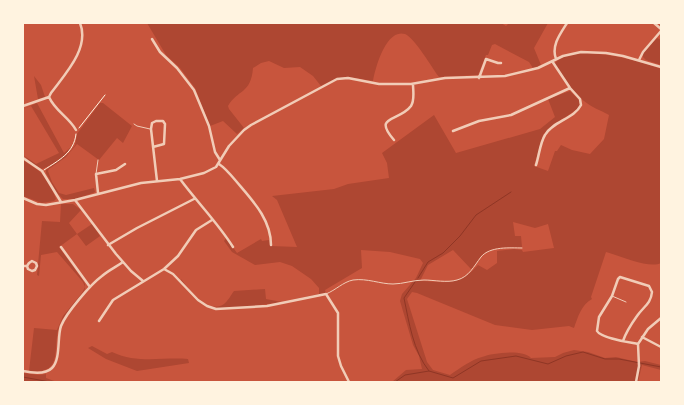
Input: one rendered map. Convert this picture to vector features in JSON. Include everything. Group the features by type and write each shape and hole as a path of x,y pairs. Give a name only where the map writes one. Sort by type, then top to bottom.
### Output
{"street":[{"path":"23,106 49,97 51,92 76,58 83,35 80,23"},
{"path":"556,59 554,54 556,43 566,23"},
{"path":"639,60 643,52 661,30 654,23"},
{"path":"152,39 160,52 184,76 194,90 209,126 215,152 220,160"},
{"path":"23,198 41,205 75,200 98,193 157,181 180,179 204,173 213,169 219,164 229,146 244,130 251,125 337,79 348,78 379,84 413,84 445,78 479,78 517,74 538,68 571,53 591,51 639,60 661,67"},
{"path":"479,78 486,59 502,63"},
{"path":"536,165 545,134 578,110 581,105 580,99 570,88 552,61"},
{"path":"394,140 387,132 385,124 405,112 410,106 414,98 413,84"},
{"path":"453,131 479,121 511,115 570,88"},
{"path":"49,97 55,107 68,119 76,130"},
{"path":"153,147 164,144 164,121 156,121 152,123 151,129 153,147 157,181"},
{"path":"23,158 42,171 61,202"},
{"path":"98,193 96,174 116,170 126,164"},
{"path":"219,164 233,178 259,210 268,229 271,238 271,245"},
{"path":"180,179 194,199 226,236 233,248"},
{"path":"108,245 137,228 194,199"},
{"path":"75,200 108,245 143,282"},
{"path":"100,321 113,300 164,269 178,256 196,230 212,220"},
{"path":"61,247 90,286"},
{"path":"23,371 39,373 46,372 52,368 56,361 58,338 64,319 90,286 101,276 123,262"},
{"path":"164,269 173,274 198,300 207,306 216,309 267,306 326,294 338,313 338,356 349,382"},
{"path":"623,341 637,316 649,303 652,296 651,289 646,284 620,277 612,296 599,317 597,331 601,335 623,341 638,344"},
{"path":"636,382 639,366 638,344 648,329 661,318"},
{"path":"642,337 661,347"}],"lane":[{"path":"134,124 151,129"},
{"path":"96,174 98,160"},
{"path":"326,294 352,281 372,280 394,284 420,280 455,281 468,273 477,265 482,256 489,252 504,248 522,248"},
{"path":"612,296 626,302"}],"path":[{"path":"42,171 64,157 71,150 75,139 76,130 79,129 105,95"}],"shaded area":[{"path":"147,23 501,23 506,26 509,23 548,23 534,48 541,65 533,68 529,62 495,44 492,45 488,55 486,55 478,75 439,77 414,41 405,34 398,34 392,37 387,43 379,59 373,81 358,78 341,78 321,86 313,76 300,67 284,68 269,61 261,63 253,68 250,83 247,87 228,106 244,128 237,134 223,121 210,126 195,88 180,68 166,55"},
{"path":"657,38 661,40 661,65 646,60 643,57 643,53"},
{"path":"589,53 626,58 661,69 661,263 642,263 606,252 591,297 592,299 583,308 574,328 569,326 532,330 495,325 417,293 412,292 407,299 427,362 433,370 450,375 474,360 493,354 522,353 531,358 555,357 574,350 588,352 605,358 616,357 637,362 645,361 661,365 661,370 642,365 638,382 392,382 406,370 422,369 400,301 402,294 416,278 423,263 420,259 390,252 361,250 362,268 325,290 326,293 285,301 319,294 319,288 311,279 292,266 280,262 255,265 232,252 224,241 226,238 237,253 261,239 262,241 269,240 270,246 297,247 277,200 272,196 334,189 348,184 389,178 387,163 382,153 434,115 456,153 540,129 555,117 548,99 570,91 579,100 580,106 549,128 543,135 534,166 548,171 555,151 557,151 561,145 572,150 590,154 604,139 609,115 590,105 577,94 557,67 555,63 558,60 570,55","holes":["513,222 535,228 548,224 554,248 523,252 522,250 514,249 497,251 497,263 487,270 478,265 465,277 452,282 420,281 428,265 453,250 471,269 481,256 490,250 522,247 521,236 515,236"]},
{"path":"34,76 41,85 45,97 38,99"},
{"path":"37,103 64,153 71,147 60,159 42,169 33,164 23,155 36,164 59,153 31,106 23,109"},
{"path":"100,103 103,103 132,126 123,143 117,138 99,160 77,144 66,157 49,169 48,171 52,182 59,193 66,195 94,188 95,192 93,193 75,199 63,199 57,193 46,173 46,170 69,153 75,145 77,134"},
{"path":"23,160 39,171 44,177 55,195 56,199 54,201 42,203 23,196"},
{"path":"61,204 73,204 81,210 69,223 77,234 59,247 82,279 85,287 83,282 57,252 41,255 39,276 37,275 42,221 60,222"},
{"path":"92,224 100,236 86,246 77,234"},
{"path":"181,279 194,295 206,304 212,306 218,307 224,304 234,291 265,289 266,299 282,302 231,308 213,307 205,304 193,296"},
{"path":"82,293 66,313 61,322 58,331 53,363 48,368 41,371 29,371 34,328 57,330 63,316"},
{"path":"92,346 107,354 112,352 122,356 140,359 188,359 189,363 137,371 106,359 88,348"},
{"path":"23,373 39,375 46,374 46,378 57,382 23,382"}],"waterway":[{"path":"418,278 428,262 443,253 460,236 476,215 511,192"},
{"path":"415,282 404,298 415,345 419,355 429,371"},
{"path":"395,382 405,375 429,371 453,378 481,361 516,356 548,364 566,356 583,352 605,359 619,359 661,367"},
{"path":"23,377 50,382"}]}
